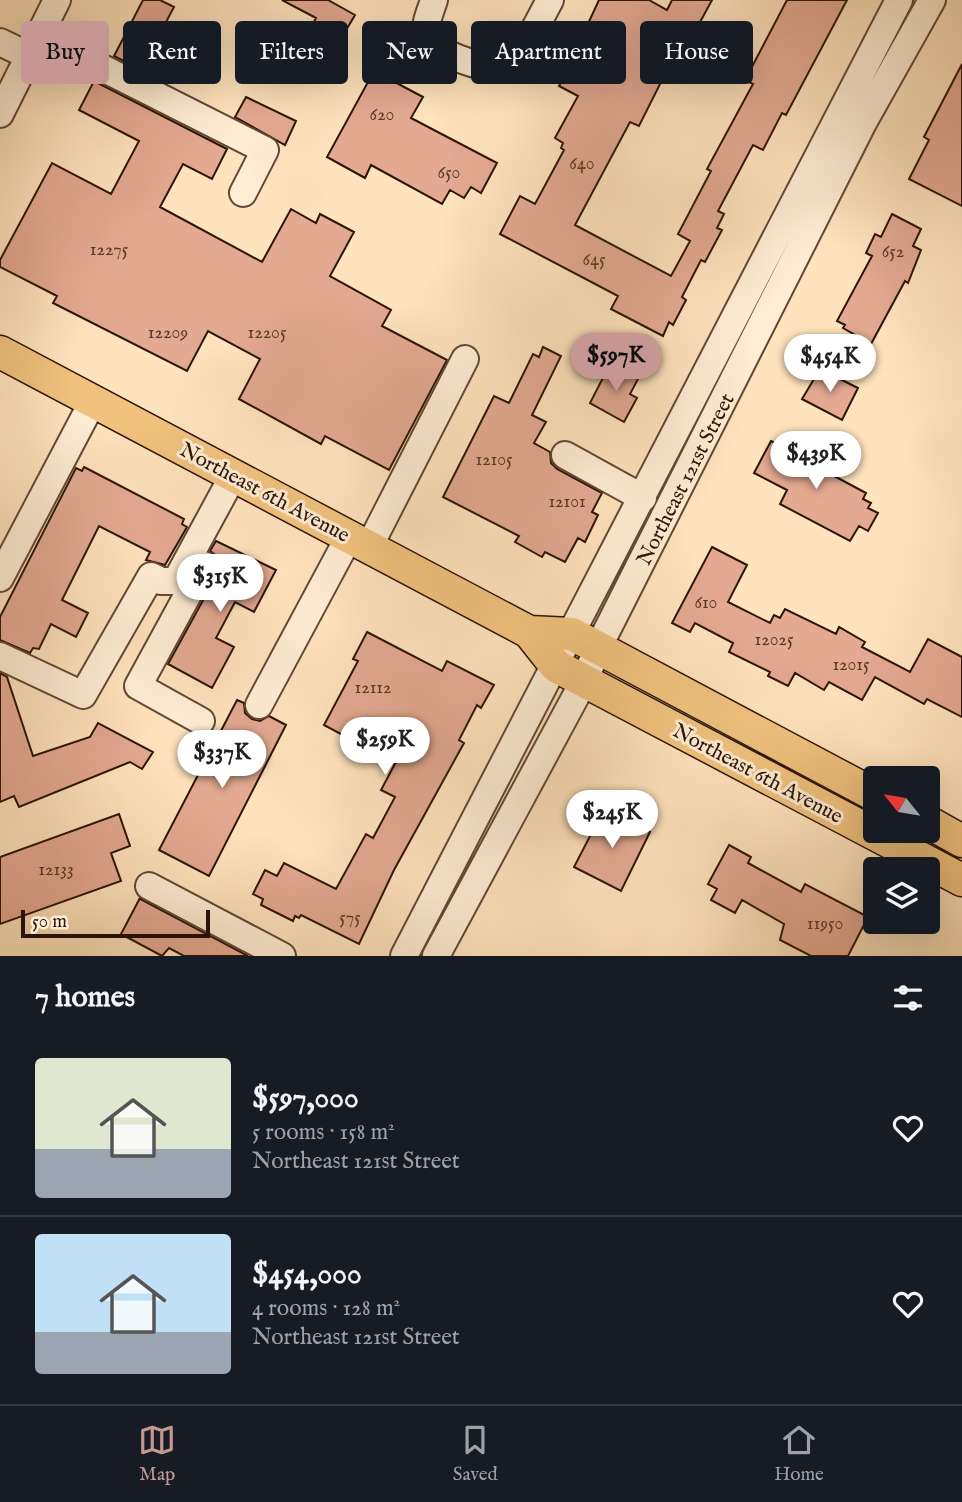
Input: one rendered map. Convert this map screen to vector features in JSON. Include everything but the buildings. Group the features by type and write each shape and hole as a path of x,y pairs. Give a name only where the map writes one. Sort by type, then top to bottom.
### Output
{"main road":[{"name":"Northeast 6th Avenue","path":"0,352 529,632 585,641 863,789"},
{"name":"Northeast 6th Avenue","path":"529,632 556,666 962,880"},
{"path":"940,829 962,841"}],"street":[{"path":"46,21 57,0"},
{"path":"434,0 426,32 430,43 470,64 488,69 504,69 523,51 550,0"},
{"name":"Northeast 121st Street","path":"436,956 584,681 585,641 643,498 899,0"},
{"name":"Northeast 121st Street","path":"404,956 556,666 585,641 863,123 932,0"},
{"path":"0,41 21,44"},
{"path":"0,114 21,72"},
{"path":"109,80 265,150 243,193"},
{"path":"259,705 359,542 465,359"},
{"path":"0,578 93,401"},
{"path":"565,455 643,498"},
{"path":"0,656 82,695 151,576 161,581 176,581 240,479"},
{"path":"201,721 138,686 240,479"},
{"path":"149,886 282,956"}]}
